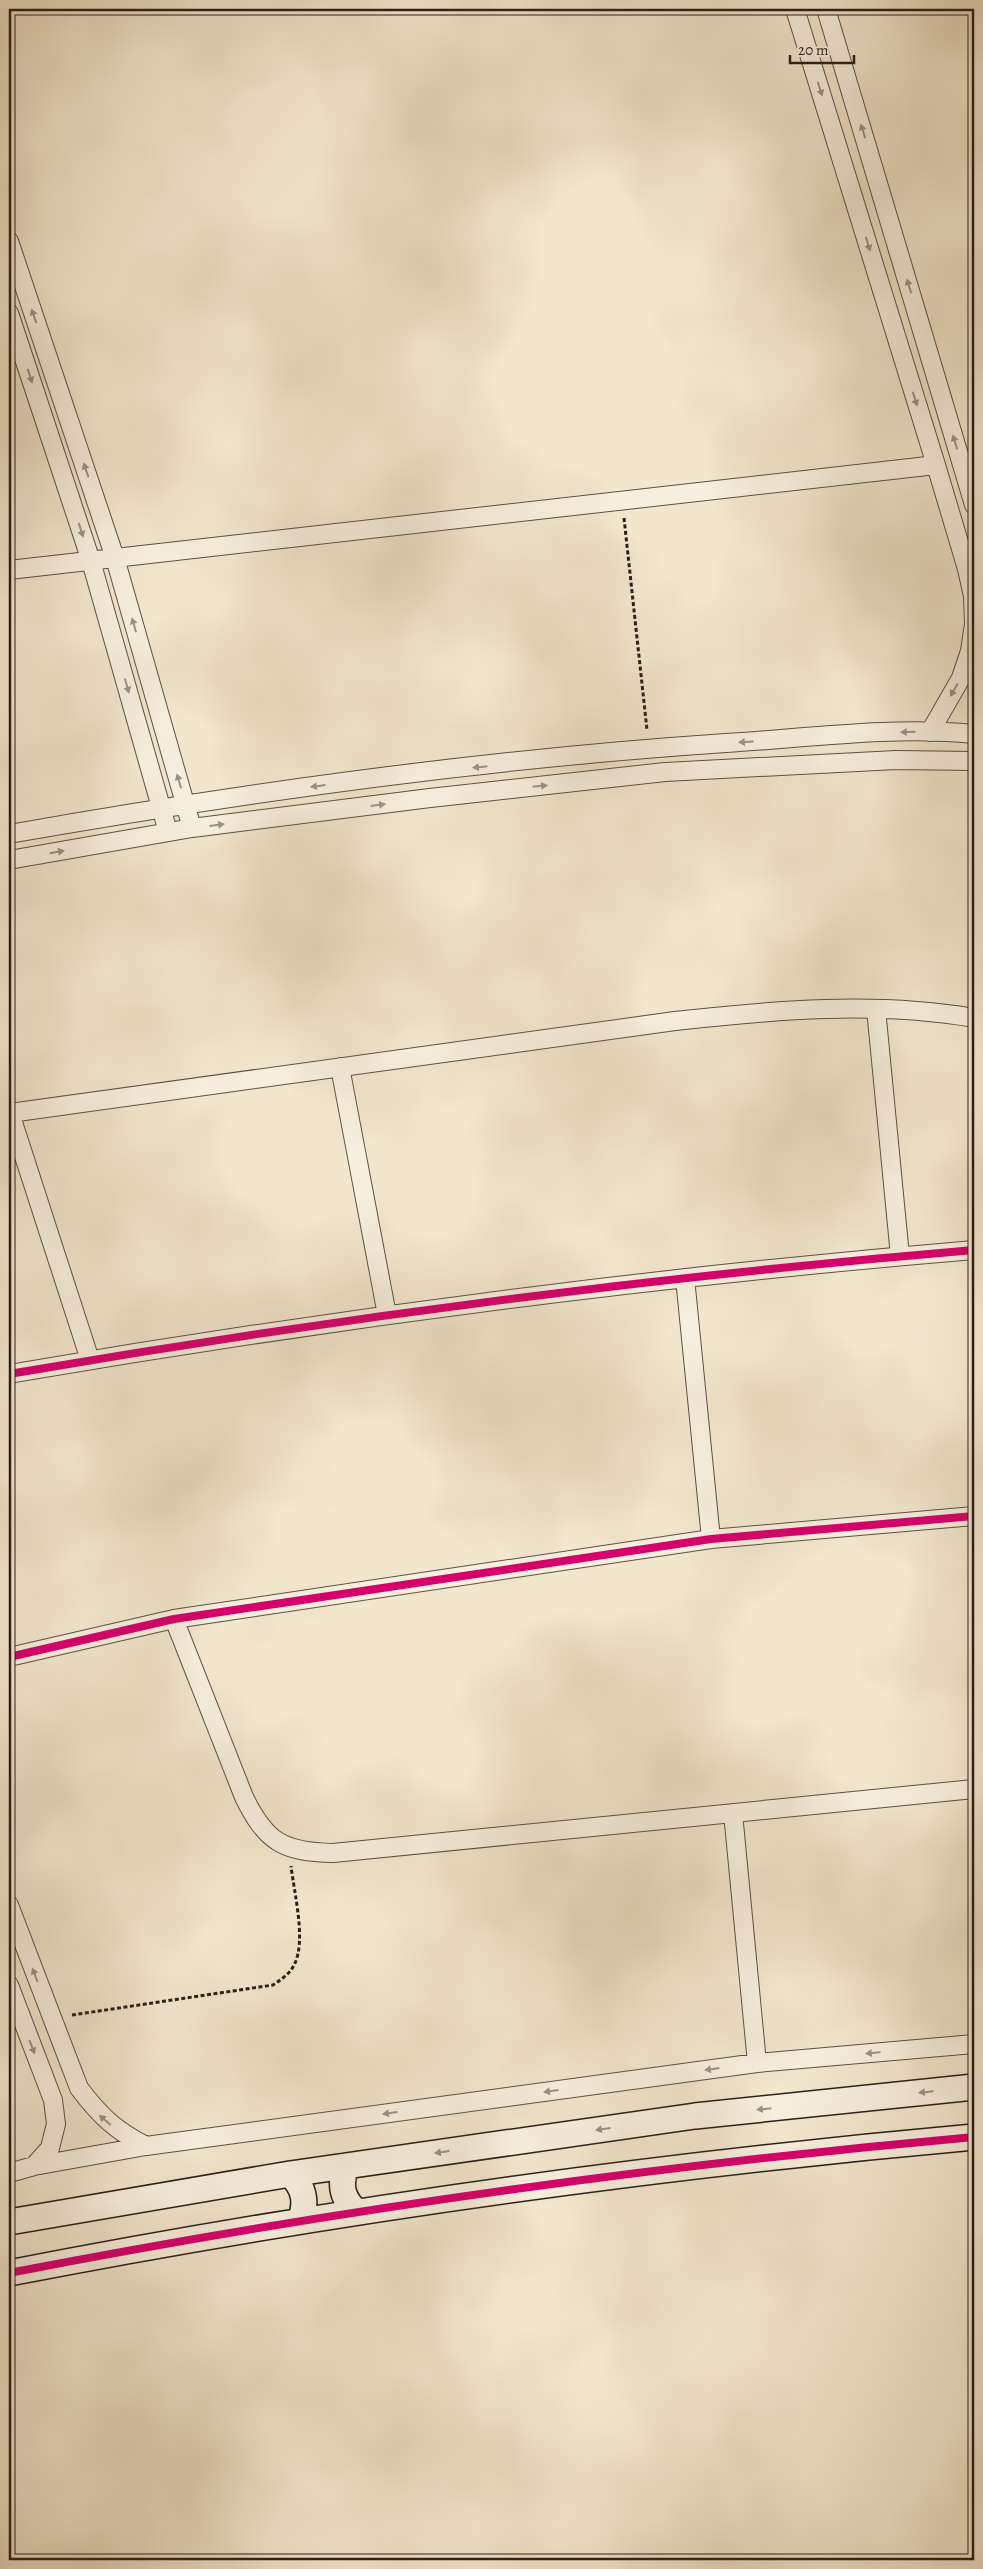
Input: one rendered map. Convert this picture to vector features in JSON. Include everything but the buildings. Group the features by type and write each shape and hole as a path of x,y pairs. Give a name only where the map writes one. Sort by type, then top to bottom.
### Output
{"street":[{"path":"795,9 936,465 967,569 973,596 972,652 961,678 930,732"},
{"path":"826,9 974,506"},
{"path":"9,241 115,558 192,828"},
{"path":"9,313 92,561 168,832"},
{"path":"9,570 936,465"},
{"path":"9,834 185,803 423,773 648,748 930,732 974,734"},
{"path":"9,860 192,828 430,798 665,772 896,760 974,761"},
{"path":"90,1360 9,1111 753,1012 876,1009 974,1018"},
{"path":"876,1009 900,1256"},
{"path":"340,1067 387,1315"},
{"path":"9,1374 387,1315 685,1278 974,1250"},
{"path":"685,1278 711,1538"},
{"path":"9,1657 174,1619 711,1538 974,1516"},
{"path":"174,1619 257,1823 288,1848 304,1852 333,1852 974,1789"},
{"path":"733,1813 757,2063"},
{"path":"9,1905 51,2018 80,2088 97,2112 120,2132 146,2146"},
{"path":"9,1985 53,2100 56,2124 50,2148 34,2166"},
{"path":"9,2173 34,2166 146,2146 757,2063 974,2044"},
{"path":"9,2222 290,2174 695,2116 974,2087"},
{"path":"9,2273 151,2245 474,2193 799,2153 974,2137"},
{"path":"346,2166 341,2186 344,2196 357,2212"},
{"path":"290,2174 298,2182 305,2201 300,2221"}],"path":[{"path":"623,500 648,748"},
{"path":"51,2018 273,1985 286,1977 295,1965 300,1951 288,1848"}],"cycle path":[{"path":"9,1374 249,1335 490,1302 732,1273 974,1250"},
{"path":"9,1657 174,1619 711,1539 974,1516"},
{"path":"9,2273 369,2210 610,2176 974,2137"}]}
